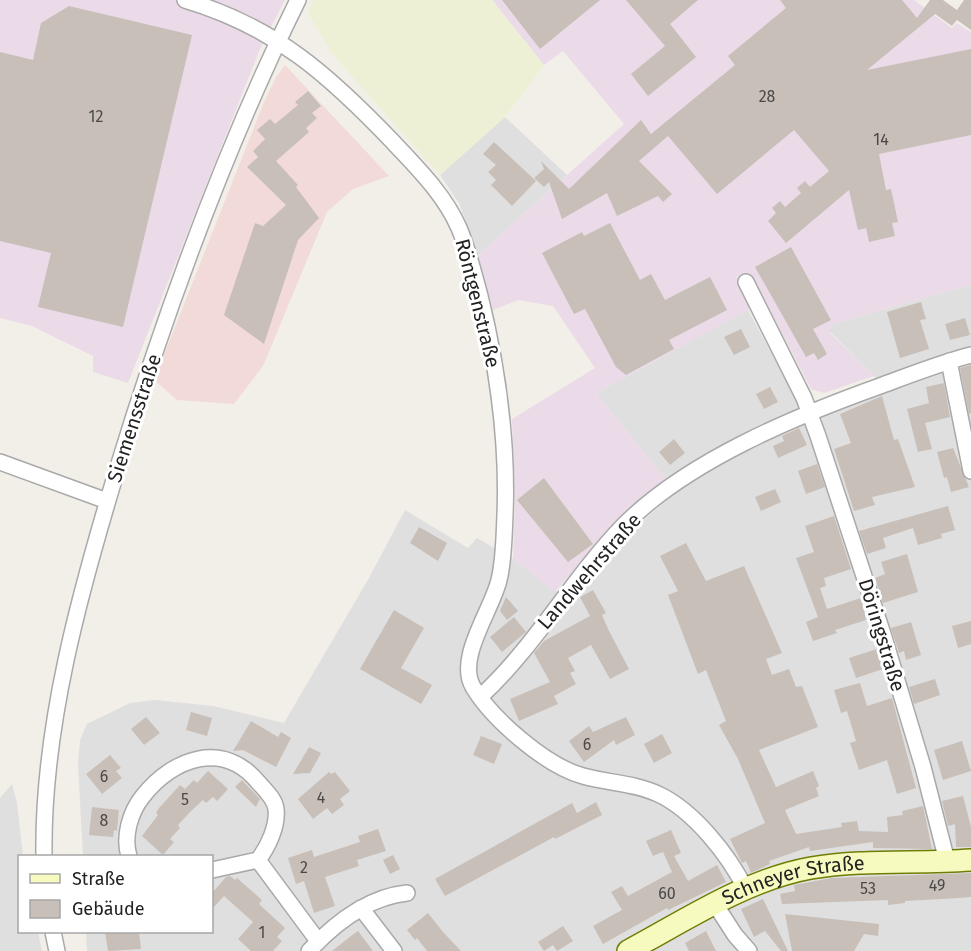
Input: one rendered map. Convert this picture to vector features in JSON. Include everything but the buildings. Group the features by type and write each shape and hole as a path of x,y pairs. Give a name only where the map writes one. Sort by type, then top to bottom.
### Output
{"street":[{"name":"Röntgenstraße","path":"185,0 214,9 278,41 309,61 356,103 434,185 459,227 490,338 503,410 506,487 499,580 469,656 468,672 471,684 491,712 521,738 568,771 641,788 676,804 704,830 746,890"},
{"name":"Siemensstraße","path":"44,855 44,815 56,716 80,605 107,501 148,369 200,225 278,41 298,0"},
{"path":"746,282 804,398 808,412"},
{"name":"Landwehrstraße","path":"480,697 501,678 555,607 624,525 658,496 724,454 808,412 971,355"},
{"path":"949,361 971,471"},
{"name":"Döringstraße","path":"808,412 883,634 923,767 947,861"},
{"path":"0,462 107,501"},
{"path":"129,855 126,838 131,818 137,804 151,786 183,763 213,757 248,769 272,798 276,809 267,849 258,860 213,870"},
{"path":"258,860 314,946 361,908 382,898 407,893"},
{"name":"Schneyer Straße","path":"628,951 716,904 776,878 818,867 971,860"},
{"path":"716,904 735,935 749,951"},
{"path":"361,908 394,951"},
{"path":"53,933 57,951"}],"shaded area":[{"path":"0,0 285,0 260,49 128,383 93,372 93,356 32,326 0,318"},
{"path":"492,0 914,0 952,28 957,23 971,32 971,285 832,324 829,332 874,376 824,393 811,389 765,301 596,393 665,479 621,519 555,592 513,559 515,502 512,419 595,368 553,306 518,300 493,310 478,255 624,124 563,51 544,65"},
{"path":"285,65 389,176 353,189 327,212 263,366 234,404 177,400 154,380 264,102 276,77"},
{"path":"505,117 567,175 478,255 459,203 440,175"},
{"path":"971,285 971,951 87,951 86,933 213,933 213,855 83,855 78,765 80,740 87,724 130,703 155,700 213,706 284,723 369,578 405,510 468,548 477,538 513,559 570,601 595,568 633,528 676,493 596,393 748,310 806,417 879,391 874,376 829,331 832,324"},
{"path":"12,784 17,803 23,855 18,855 18,933 38,933 42,951 0,951 0,798"}],"green space":[{"path":"314,0 492,0 544,65 505,117 440,175 333,55 308,13"}]}
